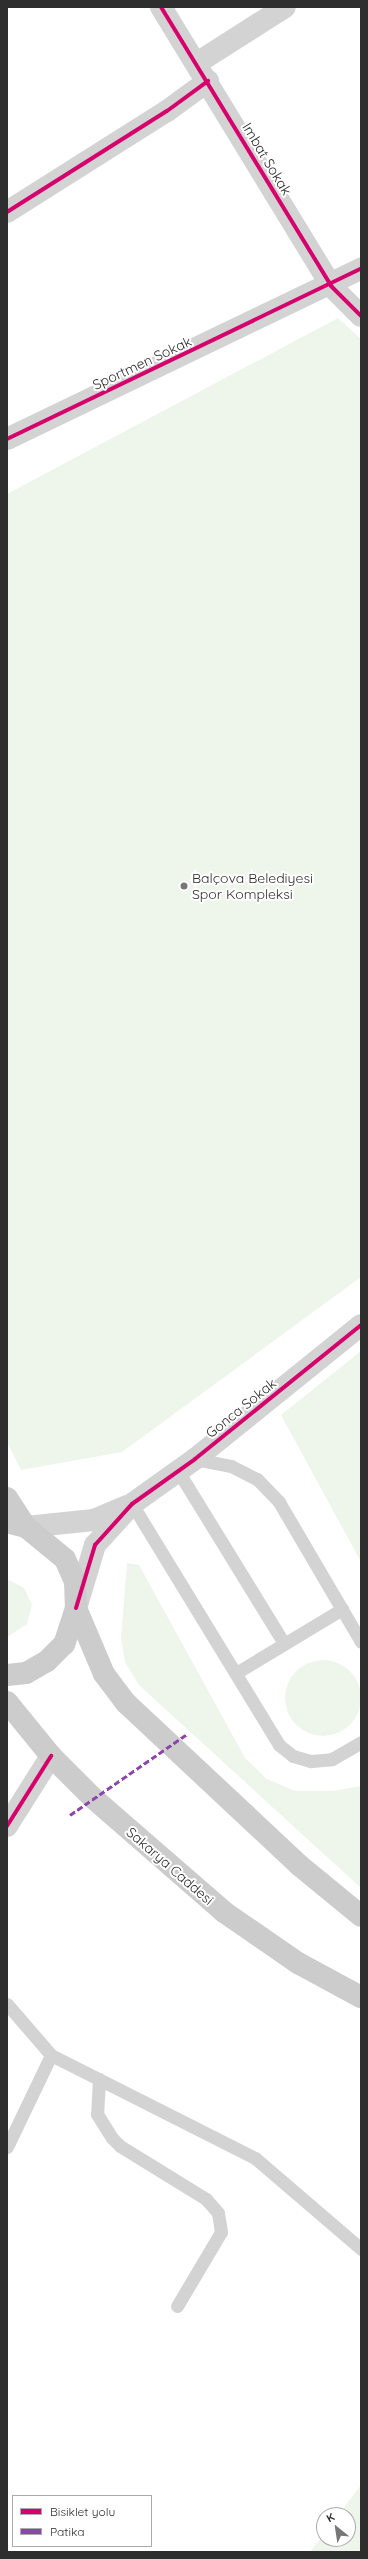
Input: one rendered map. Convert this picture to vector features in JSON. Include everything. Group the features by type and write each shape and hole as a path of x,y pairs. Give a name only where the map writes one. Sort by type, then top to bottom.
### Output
{"main road":[{"path":"7,1498 16,1524 65,1559 75,1581 76,1608 64,1644 47,1661 26,1673 7,1675"},
{"path":"76,1608 104,1674 126,1703 299,1865 361,1916"},
{"name":"Sakarya Caddesi","path":"7,1702 51,1756 93,1798 224,1912 298,1963 361,1997"}],"street":[{"name":"Imbat Sokak","path":"161,7 331,286 361,316"},
{"path":"7,212 168,111 202,72 285,7"},
{"name":"Sportmen Sokak","path":"7,439 331,286 361,269"},
{"name":"Gonca Sokak","path":"132,1504 186,1465 361,1325"},
{"path":"16,1524 94,1520 132,1504"},
{"path":"76,1608 95,1545 132,1504"},
{"path":"7,1826 51,1756"}],"lane":[{"path":"186,1465 231,1466 257,1479 279,1502 361,1642"},
{"path":"186,1465 284,1643"},
{"path":"132,1504 236,1673 267,1728 279,1745 293,1756 311,1761 332,1759 361,1742"},
{"path":"236,1673 284,1643 342,1610"},
{"path":"7,2004 51,2055 255,2158 361,2249"},
{"path":"7,2146 51,2055"},
{"path":"99,2079 98,2114 112,2138 120,2146 206,2199 218,2213 221,2232 177,2306"}],"shaded area":[{"name":"Balçova Belediyesi Spor Kompleksi","path":"338,318 361,339 361,1277 122,1452 21,1470 7,1442 7,494"},
{"path":"361,1351 361,1562 281,1415"},
{"path":"127,1563 139,1565 245,1758 267,1779 295,1791 333,1791 361,1786 361,1888 139,1685 125,1662 121,1638"},
{"path":"7,1579 24,1588 32,1605 27,1624 7,1637"},
{"path":"323,1660 338,1663 350,1671 358,1683 361,1698 358,1713 350,1725 338,1733 323,1736 308,1733 296,1725 288,1713 285,1698 288,1683 296,1671 308,1663"},
{"path":"361,2485 361,2552 310,2552 316,2544 316,2547 356,2547 356,2507 344,2507"}],"marked path":[{"path":"70,1815 187,1734"}],"cycle path":[{"path":"161,7 331,286 361,316"},
{"path":"7,212 167,111 208,81"},
{"path":"7,439 361,269"},
{"path":"76,1608 95,1545 132,1504 195,1459 361,1325"},
{"path":"7,1826 51,1756"}],"place":[{"name":"Balçova Belediyesi Spor Kompleksi","path":"184,886"}]}
